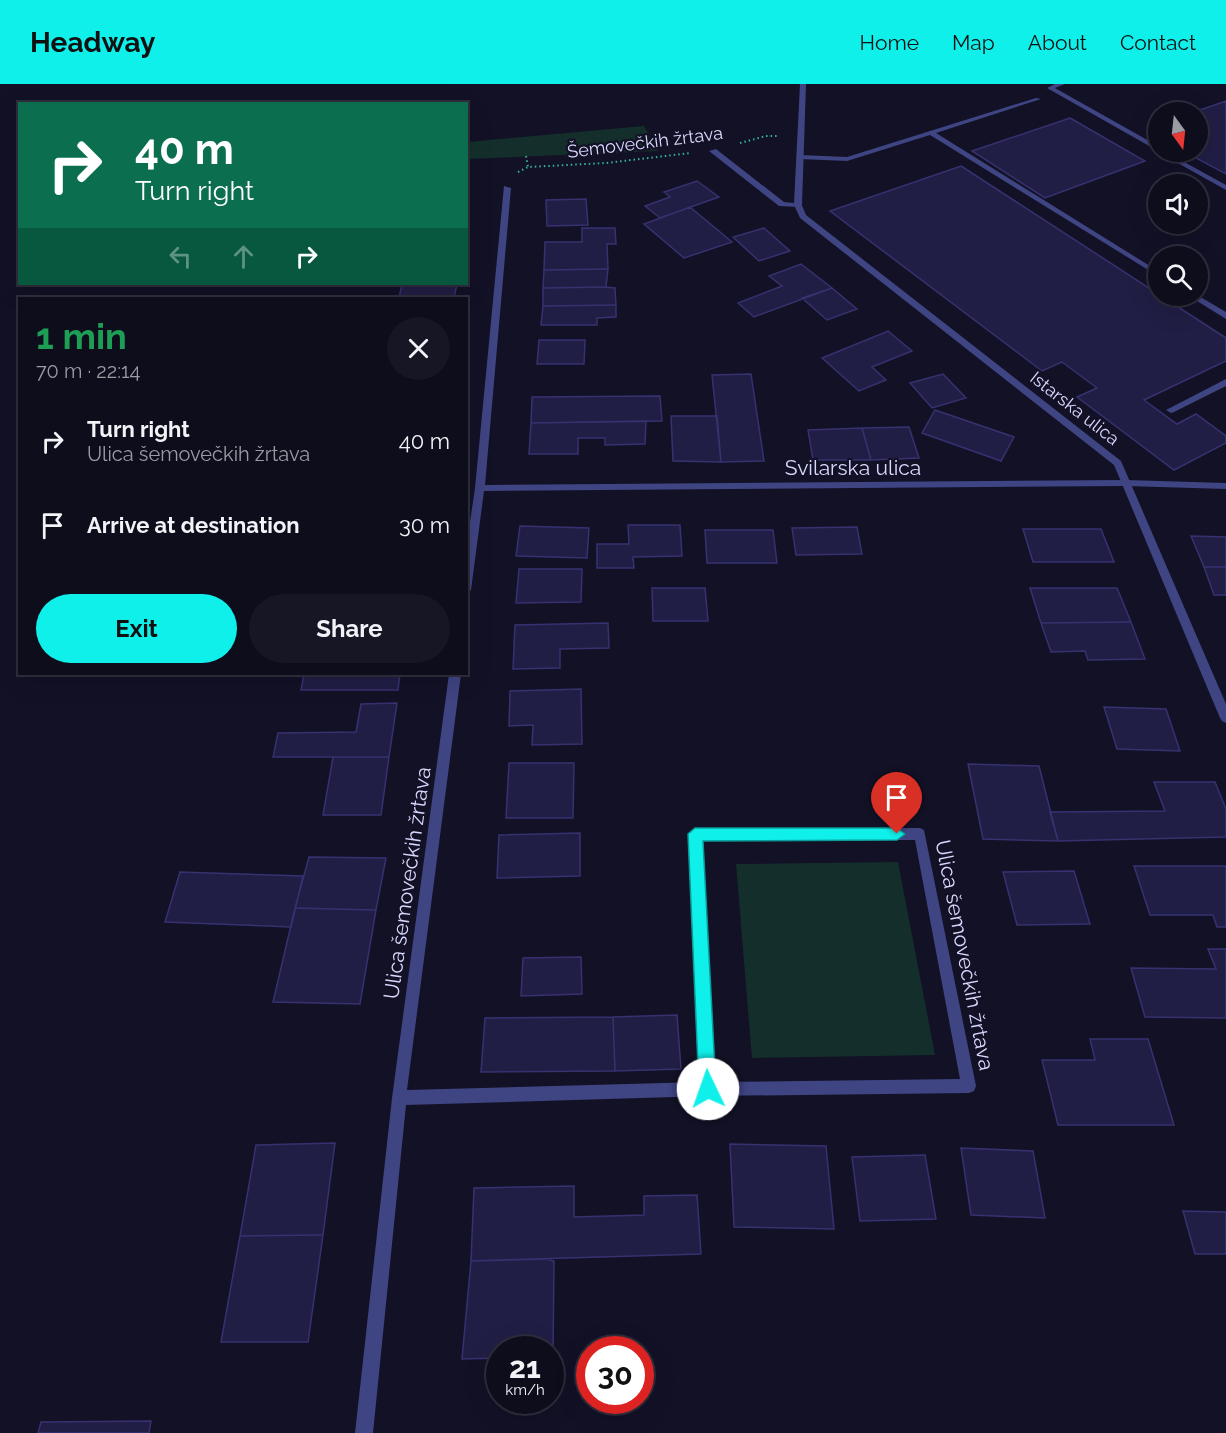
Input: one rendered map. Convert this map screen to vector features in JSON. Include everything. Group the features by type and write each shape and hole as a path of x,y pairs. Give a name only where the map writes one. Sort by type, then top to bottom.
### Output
{"street":[{"path":"713,151 782,204 798,205 803,84"},
{"path":"1062,84 1050,88 1148,143"},
{"path":"800,157 847,159 1038,99"},
{"path":"931,133 1148,268"},
{"path":"1180,162 1226,188"},
{"path":"468,575 480,488 507,188"},
{"name":"Istarska ulica","path":"798,205 803,216 1118,463 1226,718"},
{"path":"1208,305 1226,316"},
{"path":"1171,410 1226,382"},
{"name":"Svilarska ulica","path":"480,488 1126,483 1226,486"},
{"name":"Ulica šemovečkih žrtava","path":"364,1433 399,1098 455,675"},
{"name":"Ulica šemovečkih žrtava","path":"399,1098 708,1089 969,1086 920,834 695,834 708,1089"}],"path":[{"name":"Šemovečkih žrtava","path":"526,156 528,167 606,163 713,151 766,136 801,137"}],"green space":[{"path":"644,126 658,151 468,159 468,142"},
{"path":"898,862 935,1055 752,1058 736,864"}],"building":[{"path":"1226,101 1226,174 1204,162 1208,162 1208,107"},
{"path":"1070,118 1145,161 1045,198 972,151"},
{"path":"961,166 1148,287 1148,306 1177,306 1226,338 1226,361 1144,400 1177,424 1196,414 1226,436 1226,443 1174,470 1077,397 1097,388 1062,362 1042,371 830,211"},
{"path":"697,181 719,197 660,218 645,206 670,197 664,192"},
{"path":"586,199 588,225 547,226 546,200"},
{"path":"690,207 732,242 684,258 644,224"},
{"path":"582,228 615,228 616,244 607,244 608,269 544,270 545,242 582,242"},
{"path":"764,228 790,251 759,261 733,237"},
{"path":"801,264 832,288 754,317 738,303 782,286 769,276"},
{"path":"608,269 606,287 543,288 544,270"},
{"path":"402,285 457,285 454,297 399,297"},
{"path":"543,288 615,288 616,305 543,306"},
{"path":"832,288 857,309 827,320 802,298"},
{"path":"616,305 616,317 597,318 597,325 541,325 543,306"},
{"path":"888,331 912,351 872,367 886,380 859,391 822,358"},
{"path":"539,340 585,340 584,364 537,364"},
{"path":"751,374 764,461 721,462 712,375"},
{"path":"943,374 966,398 932,408 910,383"},
{"path":"660,396 662,421 531,423 532,397"},
{"path":"935,410 1014,437 1001,461 922,433"},
{"path":"671,416 717,416 721,462 673,461"},
{"path":"646,421 645,444 605,445 605,438 578,438 578,454 529,454 531,423"},
{"path":"909,427 919,458 871,460 862,428"},
{"path":"862,428 871,460 813,460 808,430"},
{"path":"628,525 680,525 682,556 633,557 634,568 597,568 597,544 629,544"},
{"path":"520,526 589,528 587,558 516,556"},
{"path":"857,527 862,554 796,555 792,528"},
{"path":"1023,529 1101,529 1114,562 1033,562"},
{"path":"705,530 773,530 777,563 707,563"},
{"path":"1191,536 1226,537 1226,567 1204,567"},
{"path":"1204,567 1226,567 1226,595 1214,595"},
{"path":"519,569 582,569 581,602 516,603"},
{"path":"652,588 705,588 708,621 653,621"},
{"path":"1030,588 1117,588 1131,622 1041,623"},
{"path":"1131,622 1145,659 1088,660 1085,651 1051,652 1041,623"},
{"path":"608,623 609,648 560,649 560,668 513,669 515,625"},
{"path":"304,675 400,675 398,690 301,690"},
{"path":"581,689 582,744 532,745 533,725 509,726 510,691"},
{"path":"397,703 389,757 273,757 278,733 356,732 361,704"},
{"path":"1104,707 1166,709 1180,751 1117,749"},
{"path":"333,757 389,757 381,815 323,815"},
{"path":"509,763 574,763 573,818 506,818"},
{"path":"968,764 1039,766 1058,841 983,839"},
{"path":"1154,782 1215,782 1226,809 1226,837 1058,841 1050,812 1165,811"},
{"path":"580,833 580,876 497,878 499,835"},
{"path":"309,857 386,858 376,910 295,908"},
{"path":"1134,866 1226,866 1226,927 1217,927 1213,915 1150,915"},
{"path":"1074,871 1090,924 1017,925 1003,872"},
{"path":"180,872 303,876 291,927 165,922"},
{"path":"295,908 376,910 360,1004 273,1002"},
{"path":"1208,949 1226,949 1226,1018 1145,1017 1131,968 1216,969"},
{"path":"581,957 582,994 521,996 523,958"},
{"path":"677,1015 681,1069 615,1071 613,1017"},
{"path":"613,1017 615,1071 481,1072 485,1018"},
{"path":"1090,1039 1148,1039 1174,1125 1058,1125 1042,1060 1095,1060"},
{"path":"335,1143 323,1235 240,1236 256,1145"},
{"path":"730,1144 826,1146 834,1229 734,1227"},
{"path":"961,1148 1033,1151 1045,1218 971,1215"},
{"path":"925,1155 936,1219 860,1221 852,1157"},
{"path":"574,1186 574,1217 644,1215 644,1196 697,1195 701,1254 471,1261 474,1188"},
{"path":"1183,1211 1226,1212 1226,1254 1195,1254"},
{"path":"323,1235 308,1342 221,1342 240,1236"},
{"path":"546,1259 554,1261 553,1336 486,1336 486,1358 462,1359 471,1261"},
{"path":"151,1421 149,1433 38,1433 41,1422"}],"route":[{"path":"708,1089 695,834 897,834"}]}
